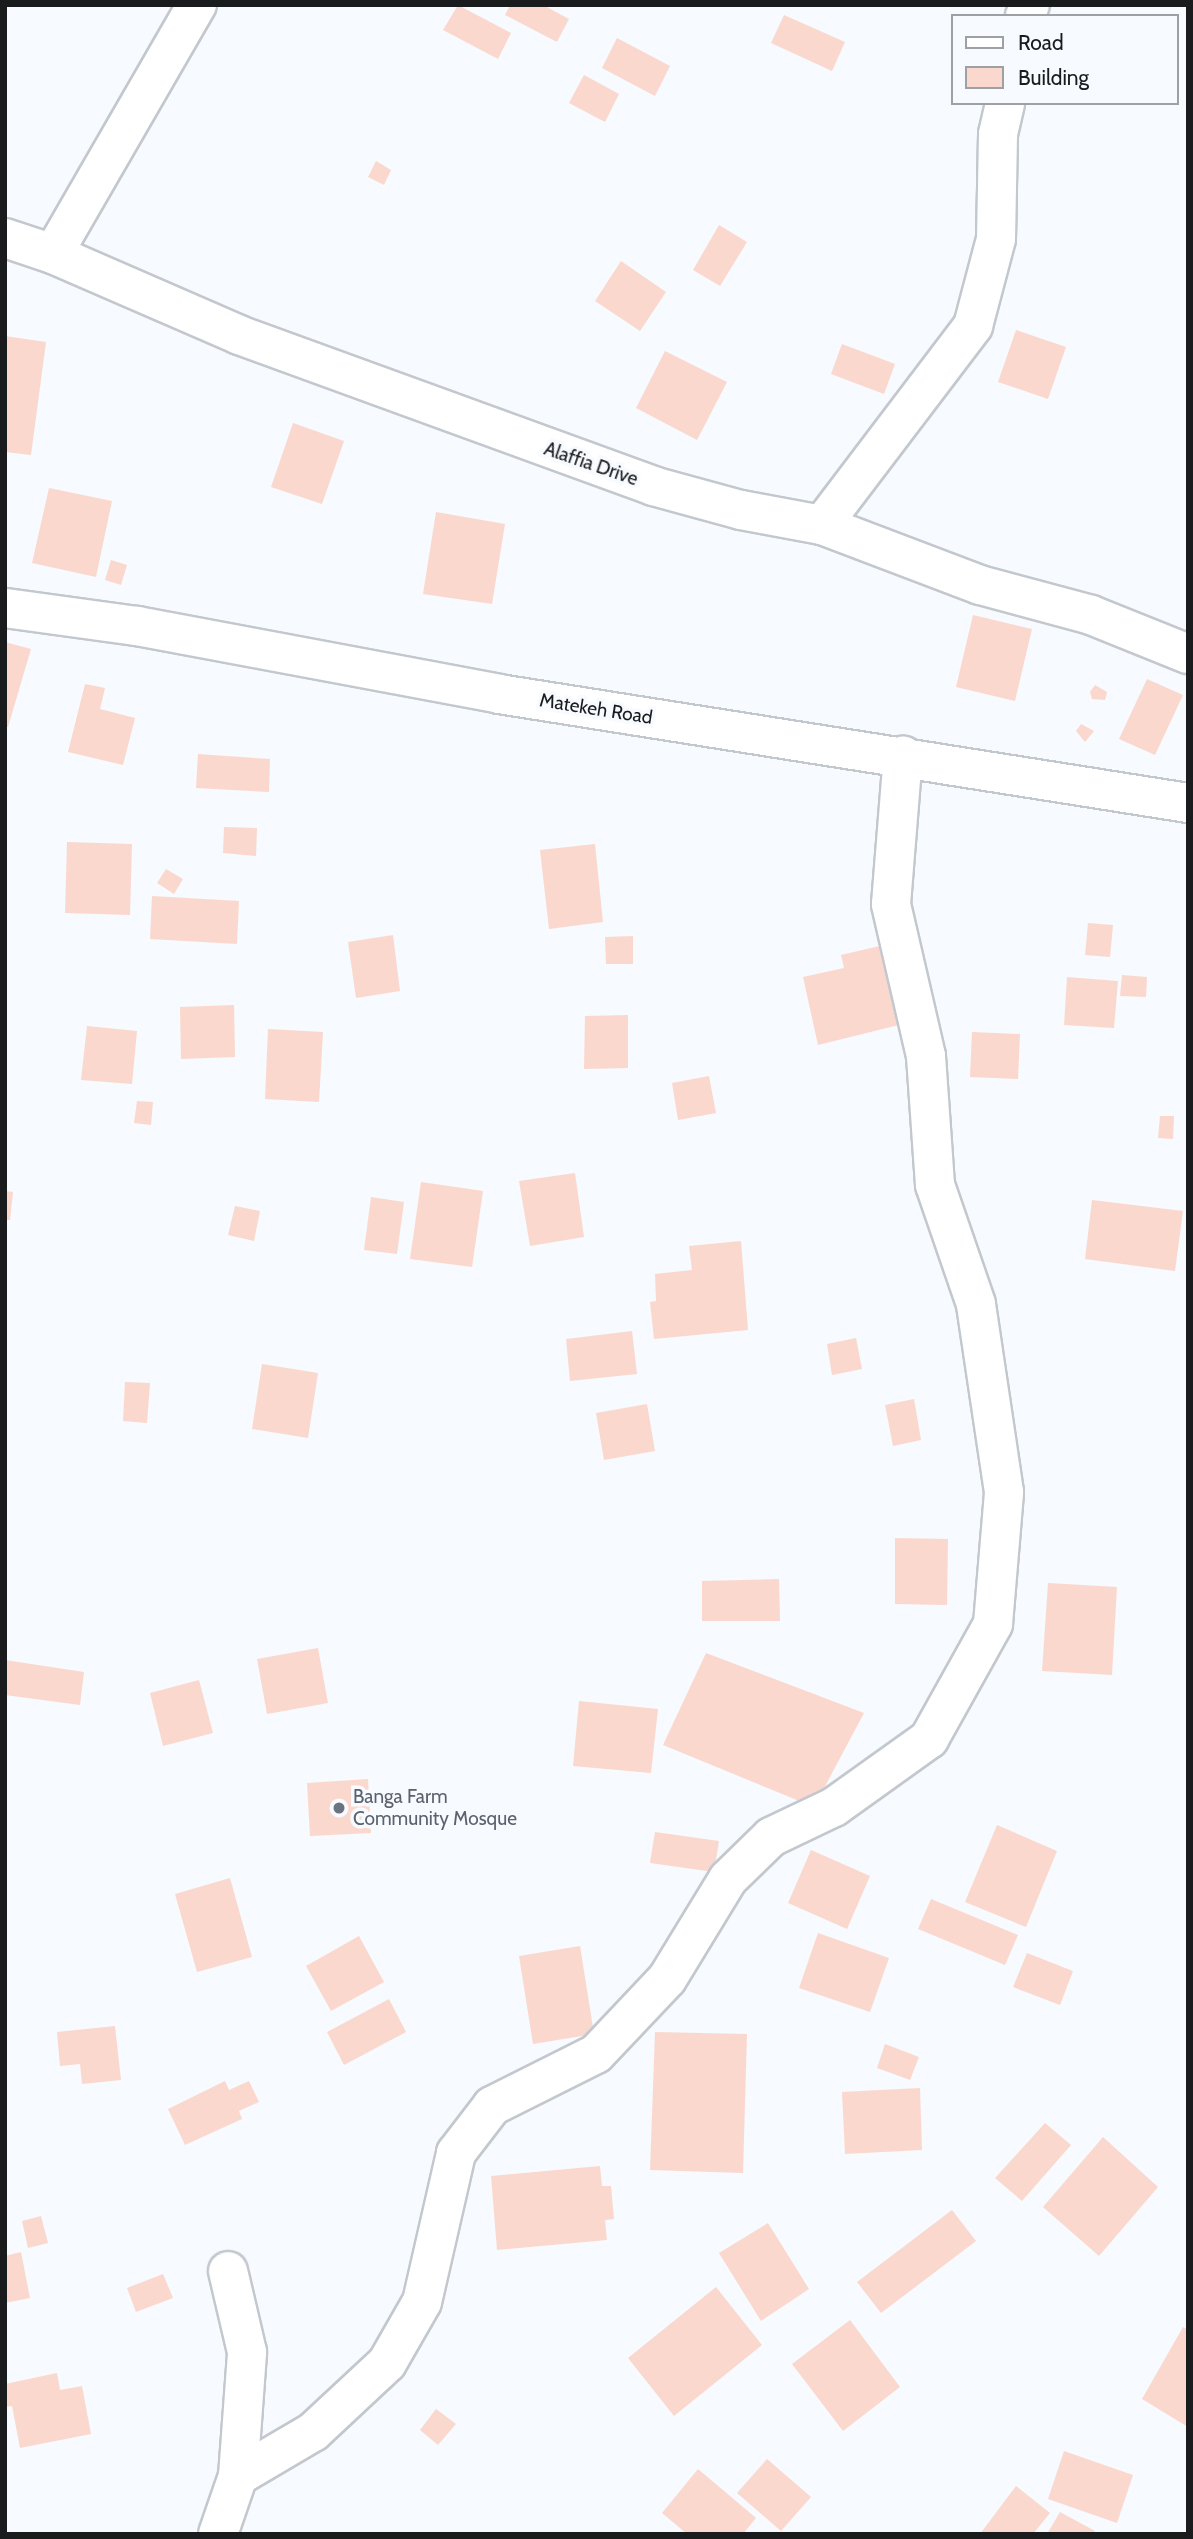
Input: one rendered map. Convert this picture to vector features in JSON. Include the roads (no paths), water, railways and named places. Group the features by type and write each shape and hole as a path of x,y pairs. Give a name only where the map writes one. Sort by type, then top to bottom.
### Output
{"street":[{"path":"53,254 197,5"},
{"path":"822,525 973,326 996,239 998,134 1005,105"},
{"name":"Alaffia Drive","path":"5,238 53,254 239,335 628,477 741,510 822,525 981,585 1091,615 1188,654"},
{"name":"Matekeh Road","path":"5,608 137,626 499,694 903,755 1188,803"},
{"path":"238,2476 313,2432 387,2363 422,2302 456,2153 492,2106 596,2054 667,1979 729,1879 771,1837 835,1807 929,1739 993,1624 1004,1492 976,1304 935,1185 926,1056 891,904 903,755"},
{"path":"218,2534 238,2476 247,2352 228,2271"}],"place":[{"name":"Banga Farm Community Mosque","path":"339,1808"}]}
